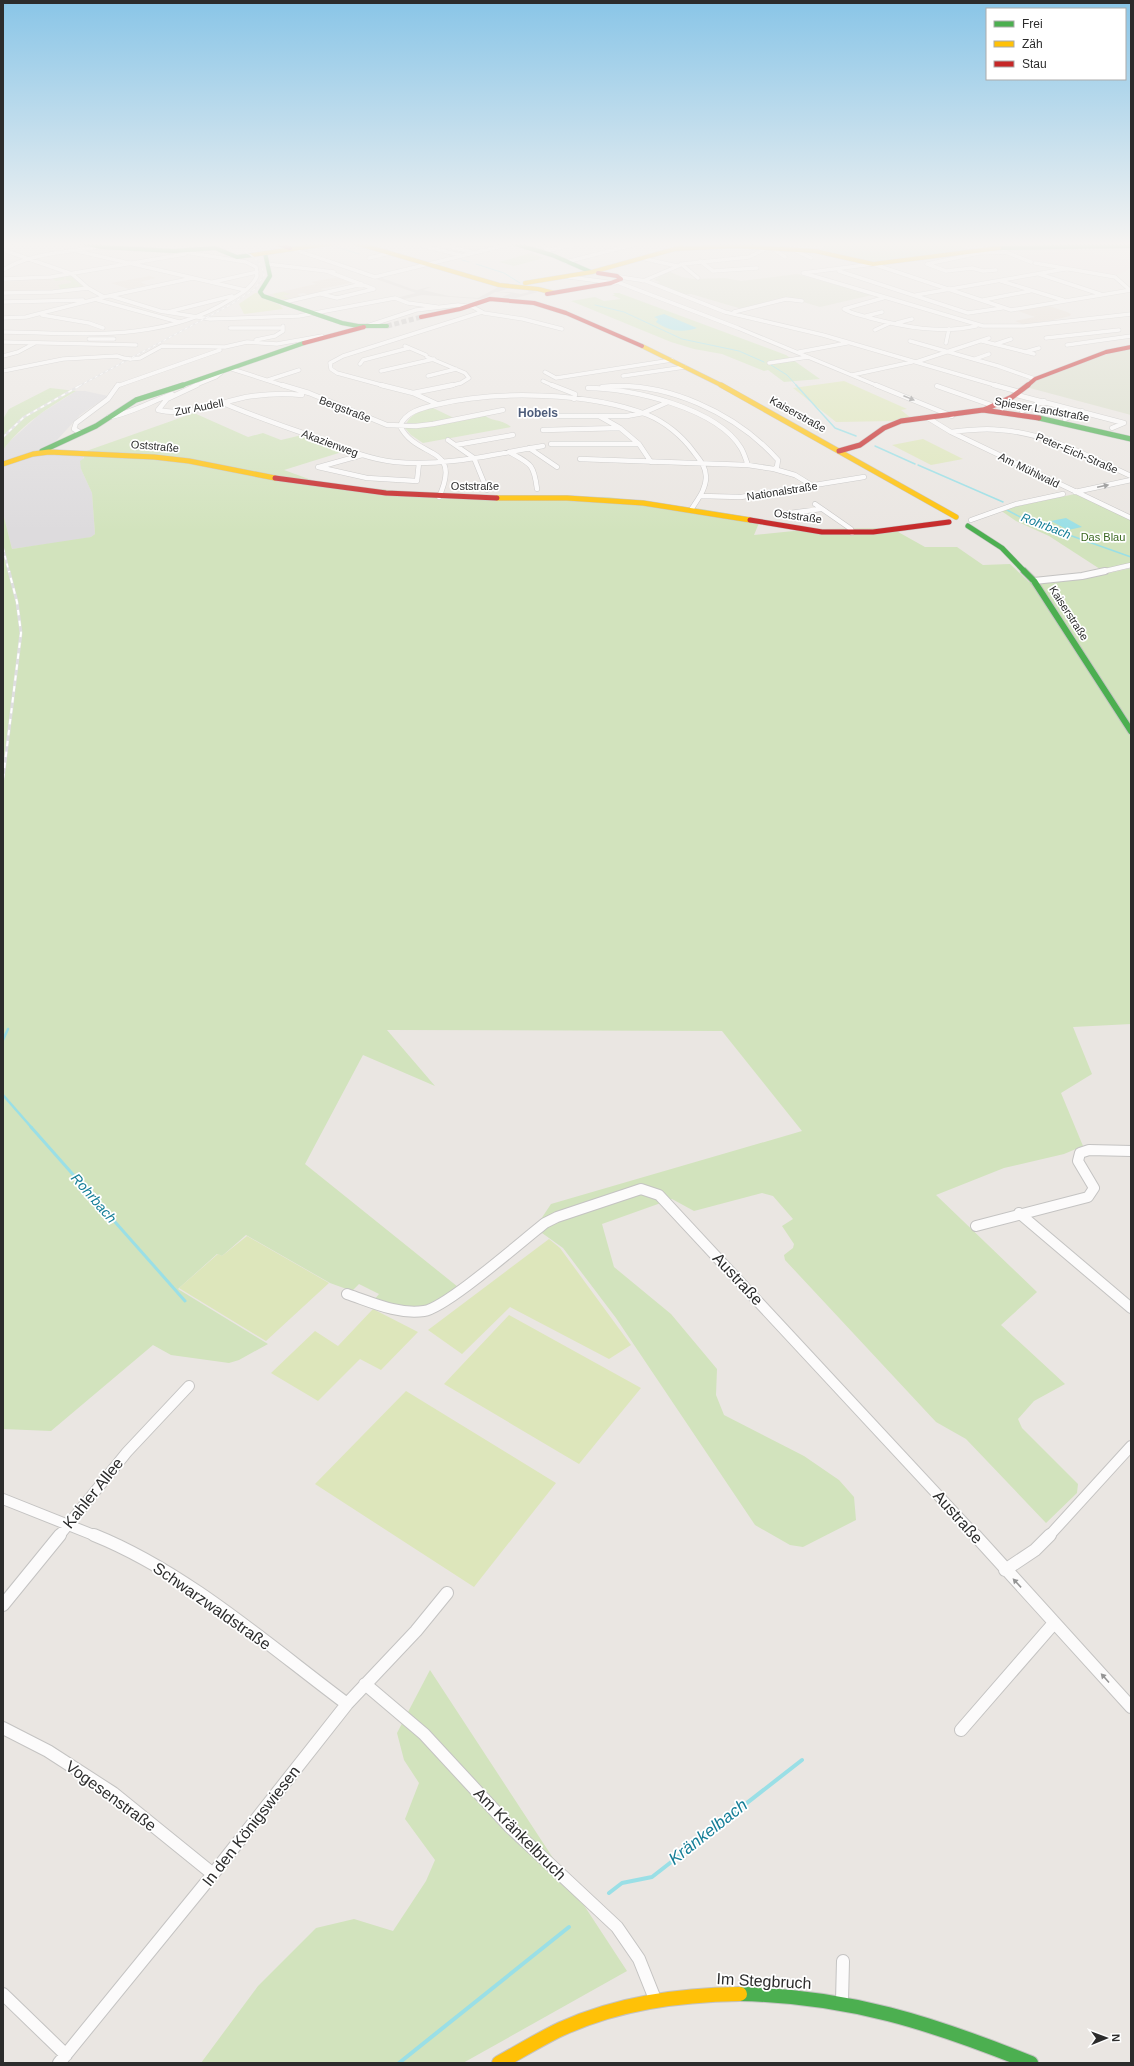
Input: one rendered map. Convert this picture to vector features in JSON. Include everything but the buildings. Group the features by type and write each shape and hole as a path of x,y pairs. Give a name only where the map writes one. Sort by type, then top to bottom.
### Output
{"main road":[{"path":"41,452 52,445 80,433 136,400 221,373 315,338"},
{"name":"Kaiserstraße","path":"626,338 718,382 839,451 952,520"},
{"path":"983,410 994,406 1018,393 1025,385 1036,379 1106,352 1131,347"},
{"name":"Spieser Landstraße","path":"839,451 861,444 893,424 983,410 1046,419 1131,439"},
{"path":"861,444 862,460 866,467"},
{"name":"Oststraße","path":"3,464 41,452 140,456 183,460 323,487 439,497 583,499 643,503 791,528 852,533 887,531 952,520"},
{"path":"952,520 970,523"},
{"name":"Kaiserstraße","path":"970,523 1002,548 1034,581 1131,731"},
{"name":"Im Stegbruch","path":"499,2063 526,2046 558,2030 604,2012 655,1999 701,1993 738,1991 798,1996 842,2002 893,2013 933,2025 1031,2063"}],"street":[{"path":"80,433 74,429 76,423 108,398 118,384 225,347 264,338"},
{"path":"247,342 278,344 309,338"},
{"path":"397,338 339,357 330,363 333,371 413,393 437,404"},
{"path":"763,338 952,416"},
{"path":"830,338 1124,423 1112,428"},
{"path":"946,343 947,338"},
{"path":"852,375 914,362 988,338"},
{"path":"1067,345 1109,338"},
{"path":"3,356 18,352 41,340 114,339 114,350"},
{"path":"996,344 1011,339"},
{"path":"392,340 456,369 468,375 469,378 461,383 413,393"},
{"path":"982,340 1034,354"},
{"path":"910,341 975,359 1036,379"},
{"path":"3,342 34,343 114,350 123,358 130,359 142,358 153,349 162,346 225,347"},
{"path":"798,352 848,343"},
{"path":"3,371 136,346"},
{"path":"360,364 363,360 409,348"},
{"path":"1025,352 1039,348"},
{"path":"975,359 989,354"},
{"path":"769,363 808,356"},
{"path":"381,371 434,359"},
{"path":"545,372 556,378 672,360"},
{"path":"597,366 604,370"},
{"path":"623,376 685,367"},
{"name":"Bergstraße","path":"232,369 309,394 387,425 400,426 433,424 503,410"},
{"path":"428,376 456,369"},
{"path":"268,380 299,370"},
{"name":"Zur Audell","path":"221,373 209,380 179,392 161,404 158,410 164,412 175,412 270,394 295,394 315,397"},
{"path":"543,381 569,390 575,394 574,400"},
{"path":"588,388 618,384 640,386 676,396 718,414 752,434 766,447 778,460 777,467 774,469"},
{"path":"937,386 994,406"},
{"path":"602,387 668,402 703,417 722,429 741,447 747,457 748,466"},
{"path":"109,417 117,417 149,402 179,392"},
{"path":"439,497 447,474 442,461 404,435 400,426 402,421 412,413 437,404 494,396 574,400 608,404 643,413 673,430 703,464 706,477 700,496 691,510"},
{"path":"1022,411 1044,401"},
{"path":"540,416 627,416 643,413 668,402"},
{"name":"Akazienweg","path":"223,403 261,420 313,436 362,455 394,462 419,463 474,458 543,446"},
{"path":"1065,419 1082,411"},
{"path":"599,416 620,428 639,444 650,462"},
{"name":"Am Mühlwald","path":"928,418 951,432 1131,518"},
{"path":"543,430 620,428"},
{"name":"Peter-Eich-Straße","path":"951,432 990,429 1035,434 1054,441 1131,476"},
{"path":"456,445 513,435"},
{"path":"448,440 474,458 487,490"},
{"path":"551,444 639,444"},
{"path":"529,448 557,467"},
{"path":"509,452 521,459 533,469 536,475 537,488"},
{"path":"362,455 316,468 376,480 417,481 419,463"},
{"path":"580,459 748,466 774,469 795,475 813,486"},
{"name":"Nationalstraße","path":"700,496 726,498 741,497 864,477"},
{"path":"1075,492 1131,480"},
{"path":"970,523 994,509 1027,500 1063,494"},
{"path":"816,504 851,529 852,533"},
{"path":"782,514 821,509"},
{"path":"1034,581 1095,574 1131,565"},
{"path":"976,1226 1019,1213 1083,1199 1092,1195 1094,1185 1078,1161 1080,1153 1089,1150 1131,1151"},
{"name":"Austraße","path":"347,1294 395,1310 425,1311 451,1297 534,1232 557,1217 641,1189 652,1191 665,1200 950,1508 1131,1707"},
{"path":"1019,1213 1131,1308"},
{"name":"Kahler Allee","path":"3,1605 127,1452 189,1386"},
{"path":"1005,1570 1035,1550 1131,1446"},
{"name":"Schwarzwaldstraße","path":"3,1499 116,1544 168,1573 210,1601 347,1704"},
{"name":"In den Königswiesen","path":"62,2059 213,1874 347,1704 416,1631 447,1593"},
{"path":"961,1730 1054,1623"},
{"name":"Am Kränkelbruch","path":"365,1684 424,1734 510,1827 617,1927 639,1959 655,1999"},
{"name":"Vogesenstraße","path":"3,1728 48,1752 113,1793 213,1874"},
{"path":"842,2002 843,1960"},
{"path":"3,1994 38,2026 62,2059"}],"shaded area":[{"path":"76,391 85,391 108,396 80,415 45,453 84,455 81,469 92,493 95,534 91,537 77,540 12,549 3,513 3,450 9,442 40,414"}],"green space":[{"path":"662,338 741,338 786,355 820,379 784,382 768,370 764,371 722,354 694,349"},
{"path":"1131,348 1131,415 1026,387 1076,364"},
{"path":"844,381 907,409 901,410 911,418 893,421 836,422 793,388"},
{"path":"50,388 76,391 46,410 18,432 3,450 3,419 9,409"},
{"path":"431,407 458,420 484,415 491,419 504,422 511,427 423,443 411,435 405,428 411,417 418,412"},
{"path":"194,413 248,437 263,433 281,440 302,435 345,451 284,470 317,482 434,495 608,497 702,509 748,517 745,519 759,523 754,535 813,529 891,528 925,547 957,547 983,565 1010,564 1029,582 1080,578 1131,568 1131,1024 1073,1027 1092,1074 1061,1093 1083,1146 1064,1154 1004,1168 936,1195 1037,1292 1001,1325 1065,1384 1034,1401 1018,1419 1022,1428 1078,1484 1077,1493 1046,1523 966,1439 936,1422 785,1260 784,1255 793,1248 794,1244 782,1226 793,1219 773,1196 762,1193 694,1211 672,1199 602,1224 614,1267 671,1314 717,1369 716,1395 724,1415 804,1456 839,1480 854,1497 856,1520 803,1547 790,1545 755,1525 616,1318 563,1248 535,1228 551,1204 802,1131 722,1031 387,1030 435,1086 363,1055 305,1164 458,1287 436,1302 419,1308 410,1308 374,1300 379,1294 359,1284 352,1291 330,1283 246,1235 222,1256 217,1254 178,1289 268,1344 239,1360 229,1363 171,1355 153,1345 51,1431 3,1429 3,513 12,549 91,537 95,534 92,493 81,469 80,461 84,458 84,455 75,455"},
{"path":"923,439 963,459 931,465 892,445"},
{"name":"Das Blau","path":"1075,494 1131,520 1131,564 1103,571 1049,536 1016,521 1000,510"},
{"path":"247,1236 329,1283 266,1341 179,1288 218,1254 222,1256"},
{"path":"549,1239 560,1248 631,1345 609,1359 510,1307 462,1354 428,1330"},
{"path":"373,1309 418,1332 381,1370 360,1359 318,1401 271,1373 315,1331 338,1346"},
{"path":"509,1315 641,1388 579,1464 444,1384"},
{"path":"406,1391 556,1483 474,1587 315,1484"},
{"path":"430,1670 627,1971 463,2063 201,2063 258,1986 316,1928 354,1919 393,1931 426,1881 435,1860 405,1819 419,1783 404,1760 397,1733"}],"water":[{"path":"1066,518 1082,527 1068,530 1051,521"}],"waterway":[{"name":"Rohrbach","path":"681,338 739,351 764,362"},
{"name":"Rohrbach","path":"771,365 787,375 797,386"},
{"name":"Rohrbach","path":"796,385 835,428 856,436"},
{"name":"Rohrbach","path":"875,446 915,464"},
{"name":"Rohrbach","path":"918,465 1003,502"},
{"name":"Rohrbach","path":"1007,510 1024,519 1131,557"},
{"name":"Rohrbach","path":"3,1040 8,1029"},
{"name":"Rohrbach","path":"3,1095 32,1128"},
{"name":"Rohrbach","path":"31,1127 185,1301"},
{"name":"Kränkelbach","path":"609,1893 622,1883 652,1877 802,1760"},
{"name":"Kränkelbach","path":"399,2063 569,1927"}],"railway":[{"path":"79,386 168,338"},
{"path":"3,437 24,417 81,385"},
{"path":"3,548 9,572"},
{"path":"3,779 21,633 17,602 9,571"}],"traffic: fast":[{"path":"42,451 96,426 136,400 259,360 304,343"},
{"path":"1039,418 1131,439"},
{"path":"968,526 1002,548 1034,581 1131,731"},
{"path":"740,1994 815,1998 852,2004 925,2024 1031,2063"}],"traffic: slow":[{"path":"642,346 718,383 956,517"},
{"path":"3,464 33,454 49,452 154,457 189,461 275,478"},
{"path":"497,498 567,498 643,503 750,520"},
{"path":"499,2063 561,2029 627,2006 694,1995 740,1994"}],"traffic: jam":[{"path":"304,343 321,338"},
{"path":"625,338 642,346"},
{"path":"984,410 1012,397 1035,379 1106,352 1131,347"},
{"path":"839,451 860,445 884,428 901,421 983,410 1039,418"},
{"path":"275,478 330,487 386,493 441,497 497,498"},
{"path":"750,520 822,532 873,532 949,522"}],"district":[{"name":"Hobels","path":"538,413"}]}
